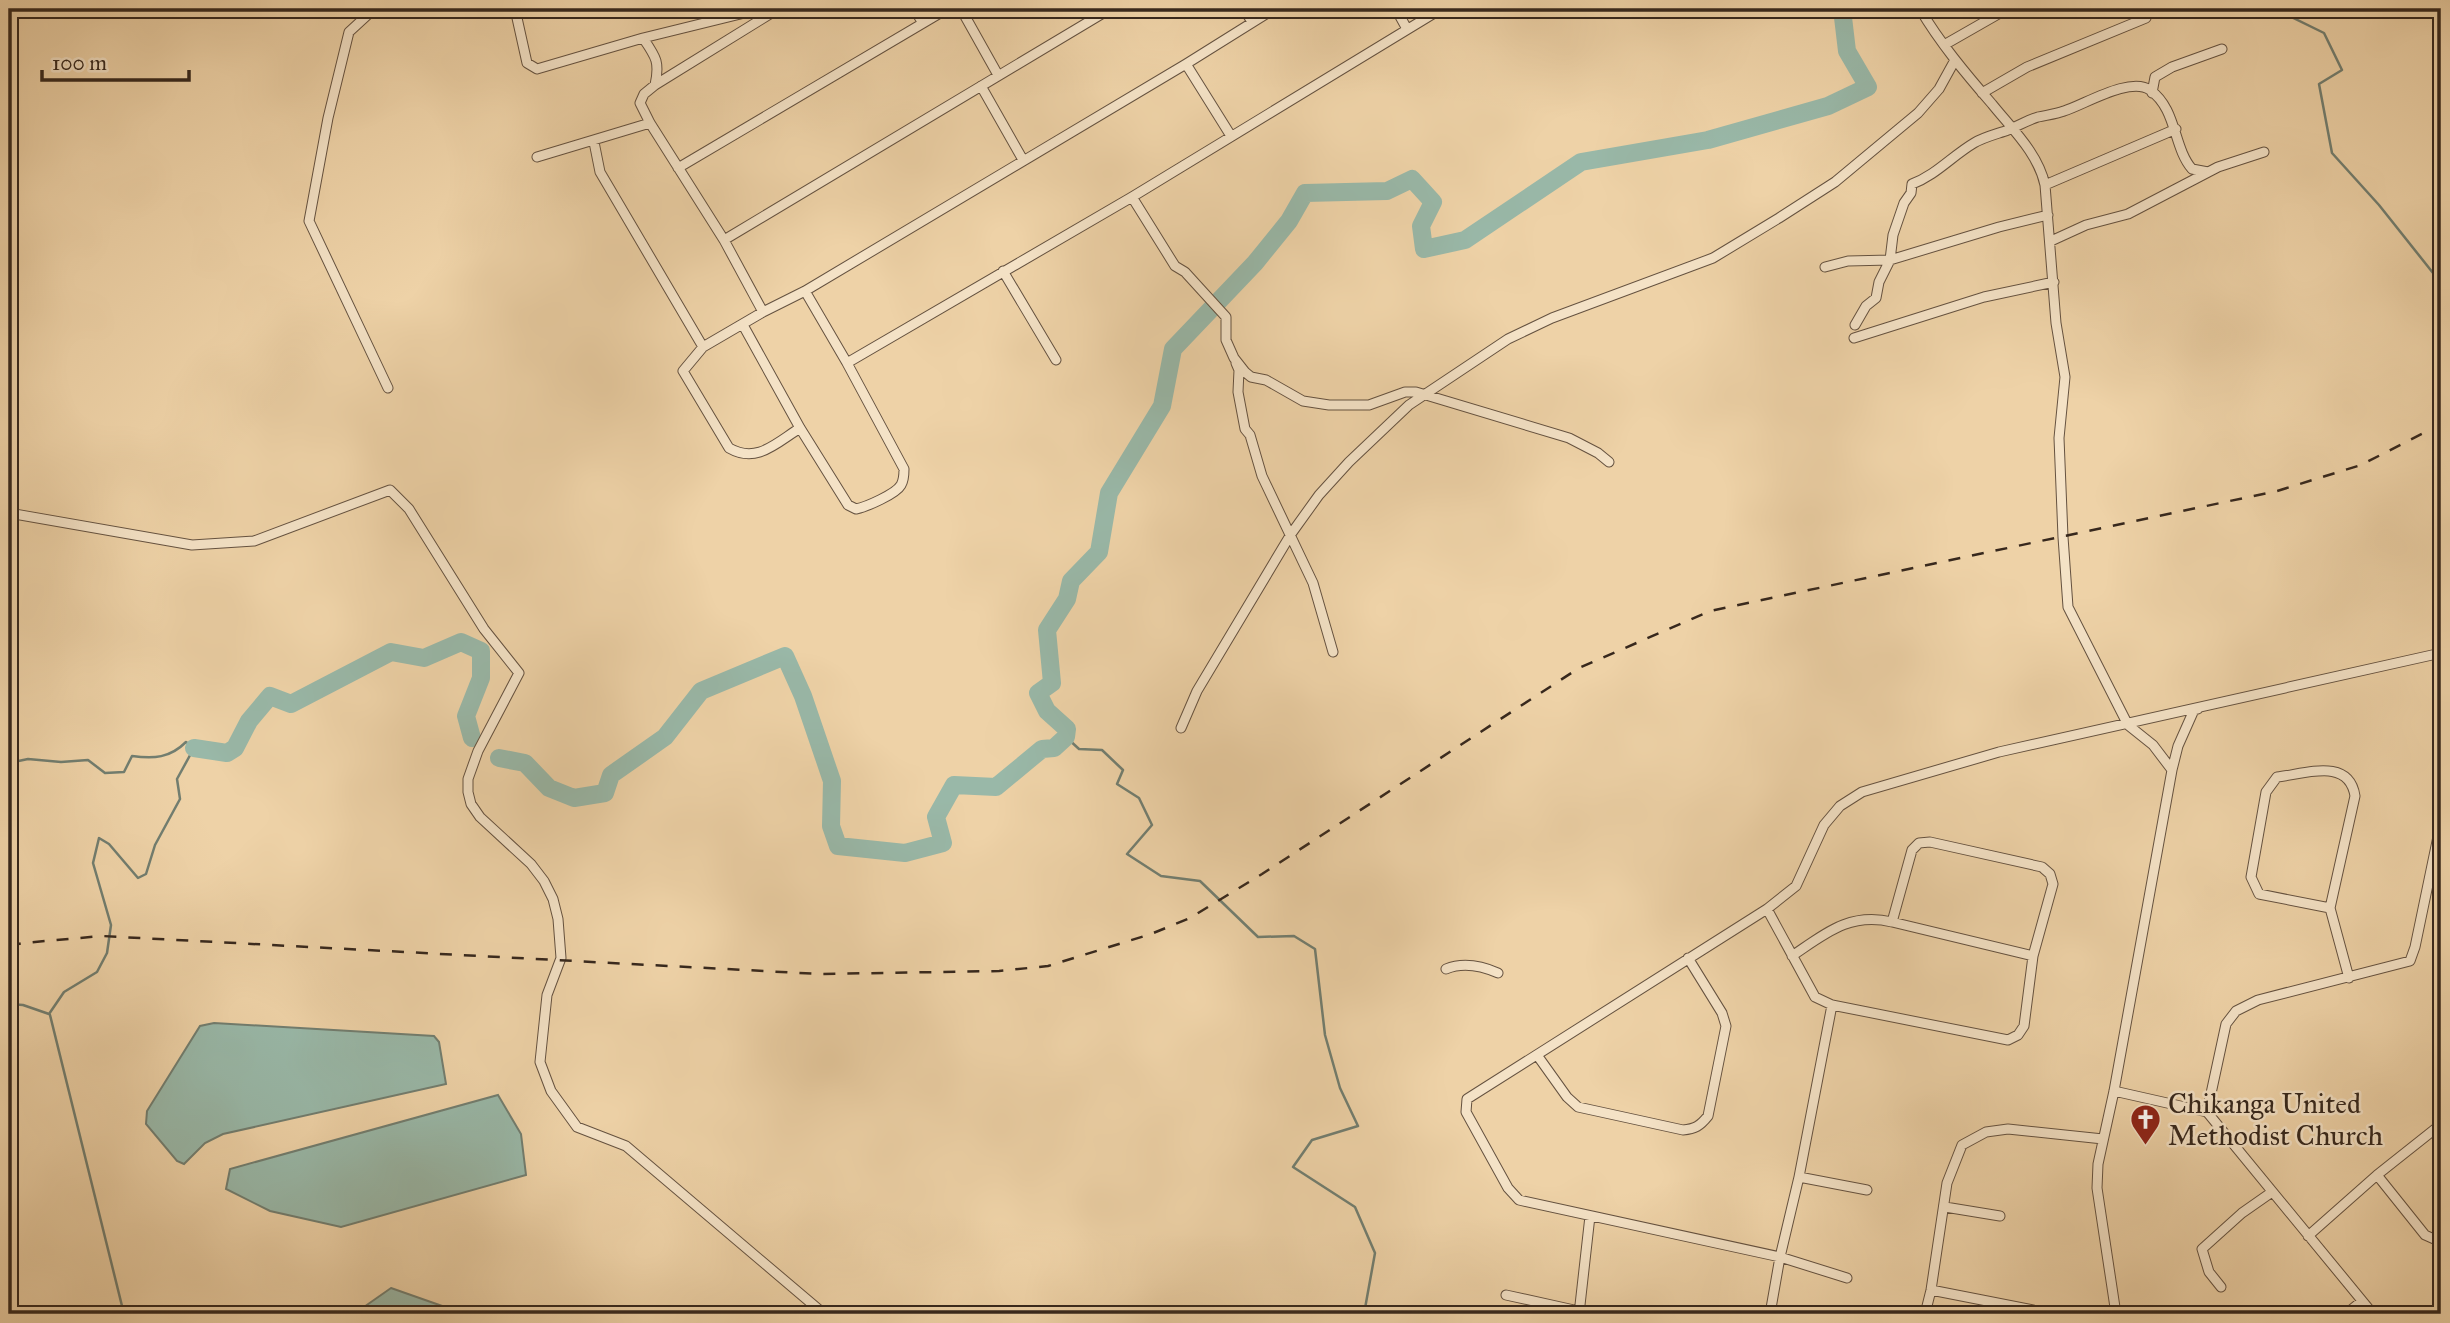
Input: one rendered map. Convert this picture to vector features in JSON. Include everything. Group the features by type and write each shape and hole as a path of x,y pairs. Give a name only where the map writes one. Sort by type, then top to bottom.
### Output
{"street":[{"path":"374,9 349,32 328,118 309,221 388,388"},
{"path":"515,9 527,63 537,69 643,38 761,9"},
{"path":"763,312 724,240 650,123 641,107 640,99 655,85 778,9"},
{"path":"914,9 923,23"},
{"path":"678,168 947,9"},
{"path":"961,9 998,75"},
{"path":"724,240 1110,9"},
{"path":"1244,9 1252,22"},
{"path":"800,428 765,450 754,454 739,454 729,448 683,371 703,346 804,291 1274,9"},
{"path":"1396,9 1407,29"},
{"path":"847,363 1132,197 1441,9"},
{"path":"1920,9 1955,60 2041,167 2051,241 2056,323 2065,377 2059,438 2068,607 2128,725 2153,745 2172,770"},
{"path":"1944,45 2007,9"},
{"path":"1982,93 2027,67 2146,18"},
{"path":"643,38 658,62 655,85"},
{"path":"1855,325 1866,306 1875,298 1879,282 1890,260 1893,235 1904,203 1911,193 1912,184 1930,178 1945,163 1975,142 2035,118 2064,111 2100,95 2133,86 2172,67 2222,49"},
{"path":"1181,728 1197,691 1291,534 1319,495 1349,462 1409,405 1508,339 1552,318 1713,258 1790,211 1835,182 1918,113 1939,89 1955,60"},
{"path":"1186,64 1231,136"},
{"path":"2152,93 2155,77"},
{"path":"981,86 1023,160"},
{"path":"2133,86 2148,89 2152,93 2176,129 2185,161 2192,169 2208,172"},
{"path":"537,157 650,123"},
{"path":"2045,184 2176,129"},
{"path":"594,142 600,172 703,346"},
{"path":"2051,241 2086,225 2128,214 2208,172 2264,152"},
{"path":"2190,181 2192,169"},
{"path":"1132,197 1175,266 1185,272 1226,317 1226,340 1239,370 1238,392 1245,429 1250,435 1262,476 1314,583 1333,652"},
{"path":"1825,267 1848,261 1890,260 2048,215"},
{"path":"1003,271 1056,360"},
{"path":"1854,338 1984,296 2054,282"},
{"path":"743,325 800,428 852,508 864,506 896,491 901,485 904,468 900,459 804,291"},
{"path":"1234,358 1251,377 1266,380 1303,401 1369,405 1405,392 1416,392 1521,426 1569,438 1609,462"},
{"path":"9,513 192,545 254,541 390,490 409,509 484,629 519,674 478,751 468,779 468,792 471,804 480,817 516,848 544,881 556,909 561,958 547,995 540,1062 551,1091 577,1127 626,1146 824,1314"},
{"path":"1847,1278 1780,1258 1520,1200 1508,1188 1466,1112 1467,1099 1767,909 1796,886 1824,825 1840,806 1862,792 2000,752 2439,654 2441,669"},
{"path":"2116,1314 2097,1188 2098,1164 2114,1091 2172,770 2178,746 2194,710"},
{"path":"2330,908 2259,894 2250,877 2266,792 2277,777 2334,770 2347,776 2353,783 2355,796 2330,908 2349,978"},
{"path":"2207,1111 2226,1024 2236,1011 2258,1000 2410,961 2441,822"},
{"path":"1767,909 1815,997 1832,1005 2008,1040 2018,1035 2024,1026 2033,956 2053,884 2050,874 2042,867 1930,842 1919,844 1912,849 1892,922"},
{"path":"1792,956 1826,933 1849,922 1873,917 2033,956"},
{"path":"1537,1055 1567,1097 1578,1107 1683,1130 1701,1125 1708,1116 1726,1026 1722,1013 1688,958"},
{"path":"1446,968 1472,965 1498,973"},
{"path":"1770,1314 1832,1005"},
{"path":"2114,1091 2207,1111 2373,1314"},
{"path":"1925,1314 1947,1183 1962,1144 1986,1132 2008,1129 2104,1139"},
{"path":"2308,1236 2376,1175 2435,1129 2441,1130"},
{"path":"2376,1175 2425,1235 2434,1239 2441,1237"},
{"path":"1799,1177 1867,1190"},
{"path":"2221,1287 2209,1272 2202,1249 2234,1220 2272,1192"},
{"path":"1945,1207 2000,1216"},
{"path":"1579,1313 1590,1216"},
{"path":"1931,1290 2033,1310"},
{"path":"1506,1295 1592,1314"},
{"path":"2346,1314 2362,1301"}],"shaded area":[{"path":"214,1023 434,1036 439,1042 446,1084 223,1134 205,1143 184,1164 177,1161 146,1124 147,1111 200,1026"},
{"path":"498,1095 521,1134 526,1175 341,1227 270,1211 226,1189 230,1169"},
{"path":"391,1288 465,1314 354,1314"}],"waterway":[{"path":"499,758 525,763 549,788 574,798 605,793 611,775 665,737 701,691 785,656 803,696 832,781 831,826 838,846 905,853 943,843 936,817 954,785 996,787 1042,749 1054,748 1066,737 1067,729 1047,711 1038,693 1052,683 1047,630 1067,599 1071,581 1099,552 1109,493 1162,406 1173,349 1255,263 1289,221 1305,193 1387,191 1412,179 1433,202 1421,226 1424,249 1465,240 1581,162 1708,140 1828,106 1868,87 1847,51 1842,9"},
{"path":"2227,9 2242,14 2265,9"},
{"path":"2275,9 2324,33 2342,70 2319,84 2332,153 2379,205 2441,283"},
{"path":"194,748 227,753 235,748 249,721 270,696 291,704 391,652 424,658 461,642 481,651 481,678 466,716 472,738"},
{"path":"1066,737 1079,749 1102,750 1123,770 1117,784 1139,798 1152,825 1127,854 1161,876 1200,881 1258,937 1294,936 1315,949 1325,1035 1340,1088 1358,1126 1312,1140 1293,1167 1355,1207 1375,1253 1364,1314"},
{"path":"9,763 28,759 61,762 88,760 105,773 124,772 132,756 161,756 186,742 194,748 177,779 180,799 155,845 146,874 138,878 109,844 99,838 93,863 111,925 107,953 97,972 64,992 49,1014 23,1005 9,1004"},
{"path":"50,1015 124,1314"}],"railway":[{"path":"9,946 102,936 820,974 999,971 1048,966 1151,934 1190,918 1579,668 1710,611 2277,491 2361,465 2441,424"}],"place":[{"name":"Chikanga United Methodist Church","path":"2145,1146"}]}
